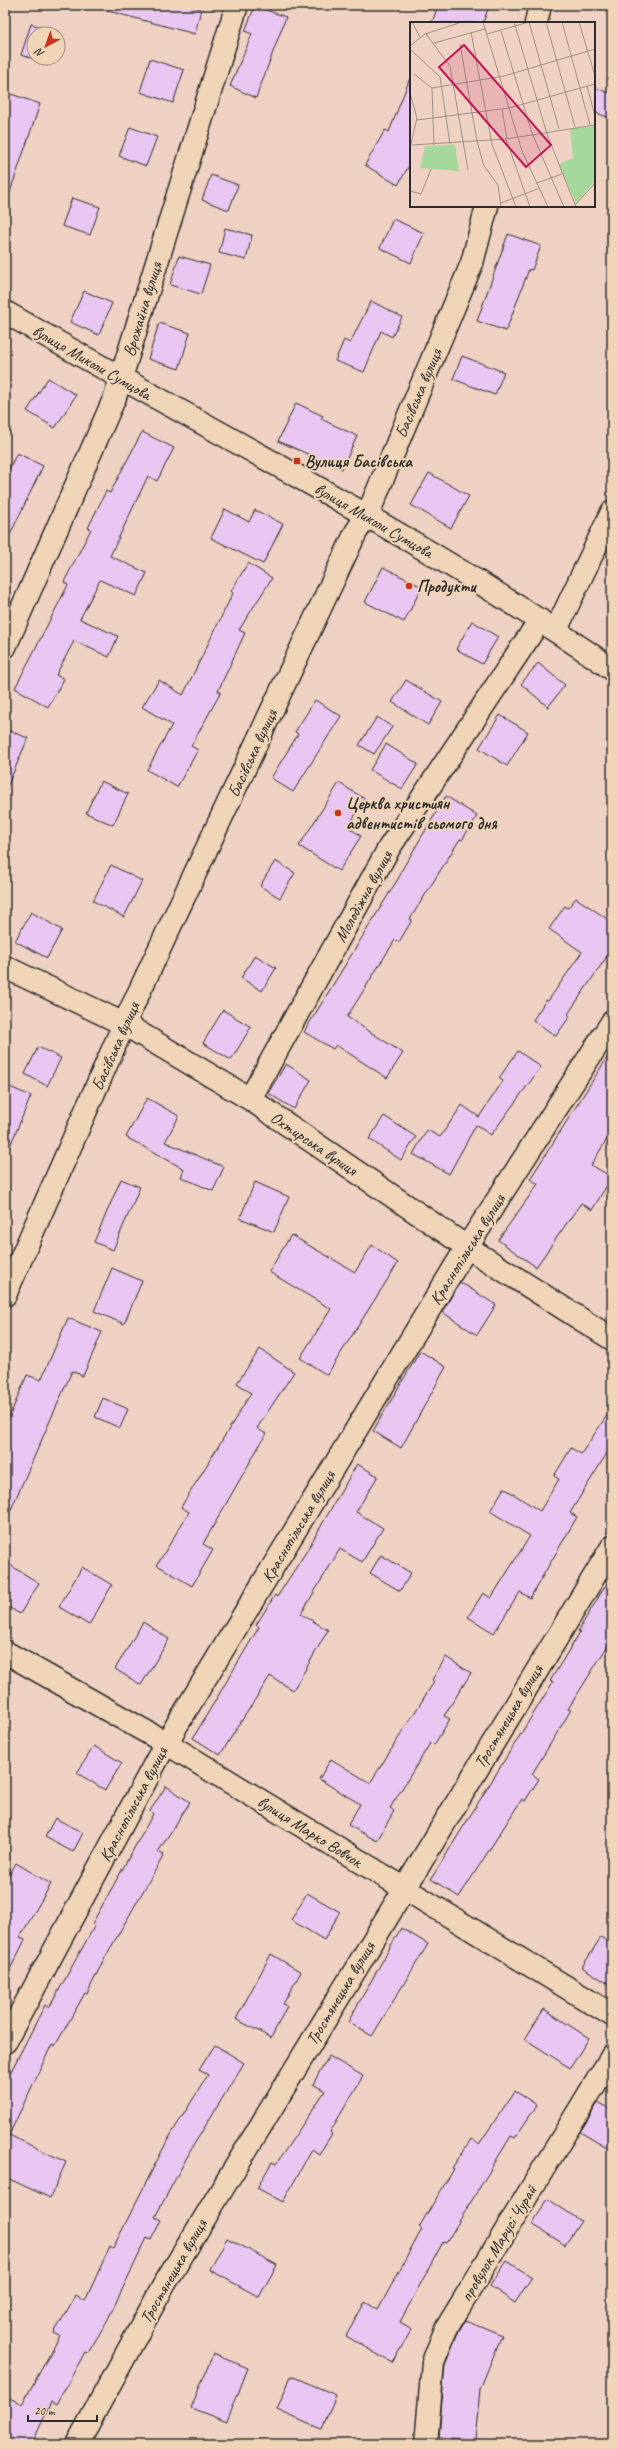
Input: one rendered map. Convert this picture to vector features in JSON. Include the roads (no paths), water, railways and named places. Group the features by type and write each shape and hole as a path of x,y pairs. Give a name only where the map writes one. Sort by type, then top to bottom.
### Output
{"street":[{"name":"Врожайна вулиця","path":"5,648 114,397 238,5"},
{"path":"536,22 540,5"},
{"name":"Басівська вулиця","path":"5,1295 124,1024 356,532 368,514 472,263 487,207"},
{"name":"вулиця Миколи Сумцова","path":"5,312 120,379 368,514 548,625 612,669"},
{"name":"Молодіжна вулиця","path":"250,1099 390,848 548,625 612,512"},
{"name":"Охтирська вулиця","path":"5,967 124,1024 250,1099 467,1247 612,1339"},
{"name":"Краснопільська вулиця","path":"5,2042 166,1743 467,1247 612,1022"},
{"name":"Тростянецька вулиця","path":"77,2444 164,2285 612,1547"},
{"name":"вулиця Марко Вовчок","path":"5,1652 166,1743 403,1889 612,2015"},
{"name":"провулок Марусі Чурай","path":"426,2444 433,2362 446,2329 612,2056"}],"place":[{"name":"Вулиця Басівська","path":"297,461"},
{"name":"Продукти","path":"409,586"},
{"name":"Церква християн адвентистів сьомого дня","path":"338,813"}]}
